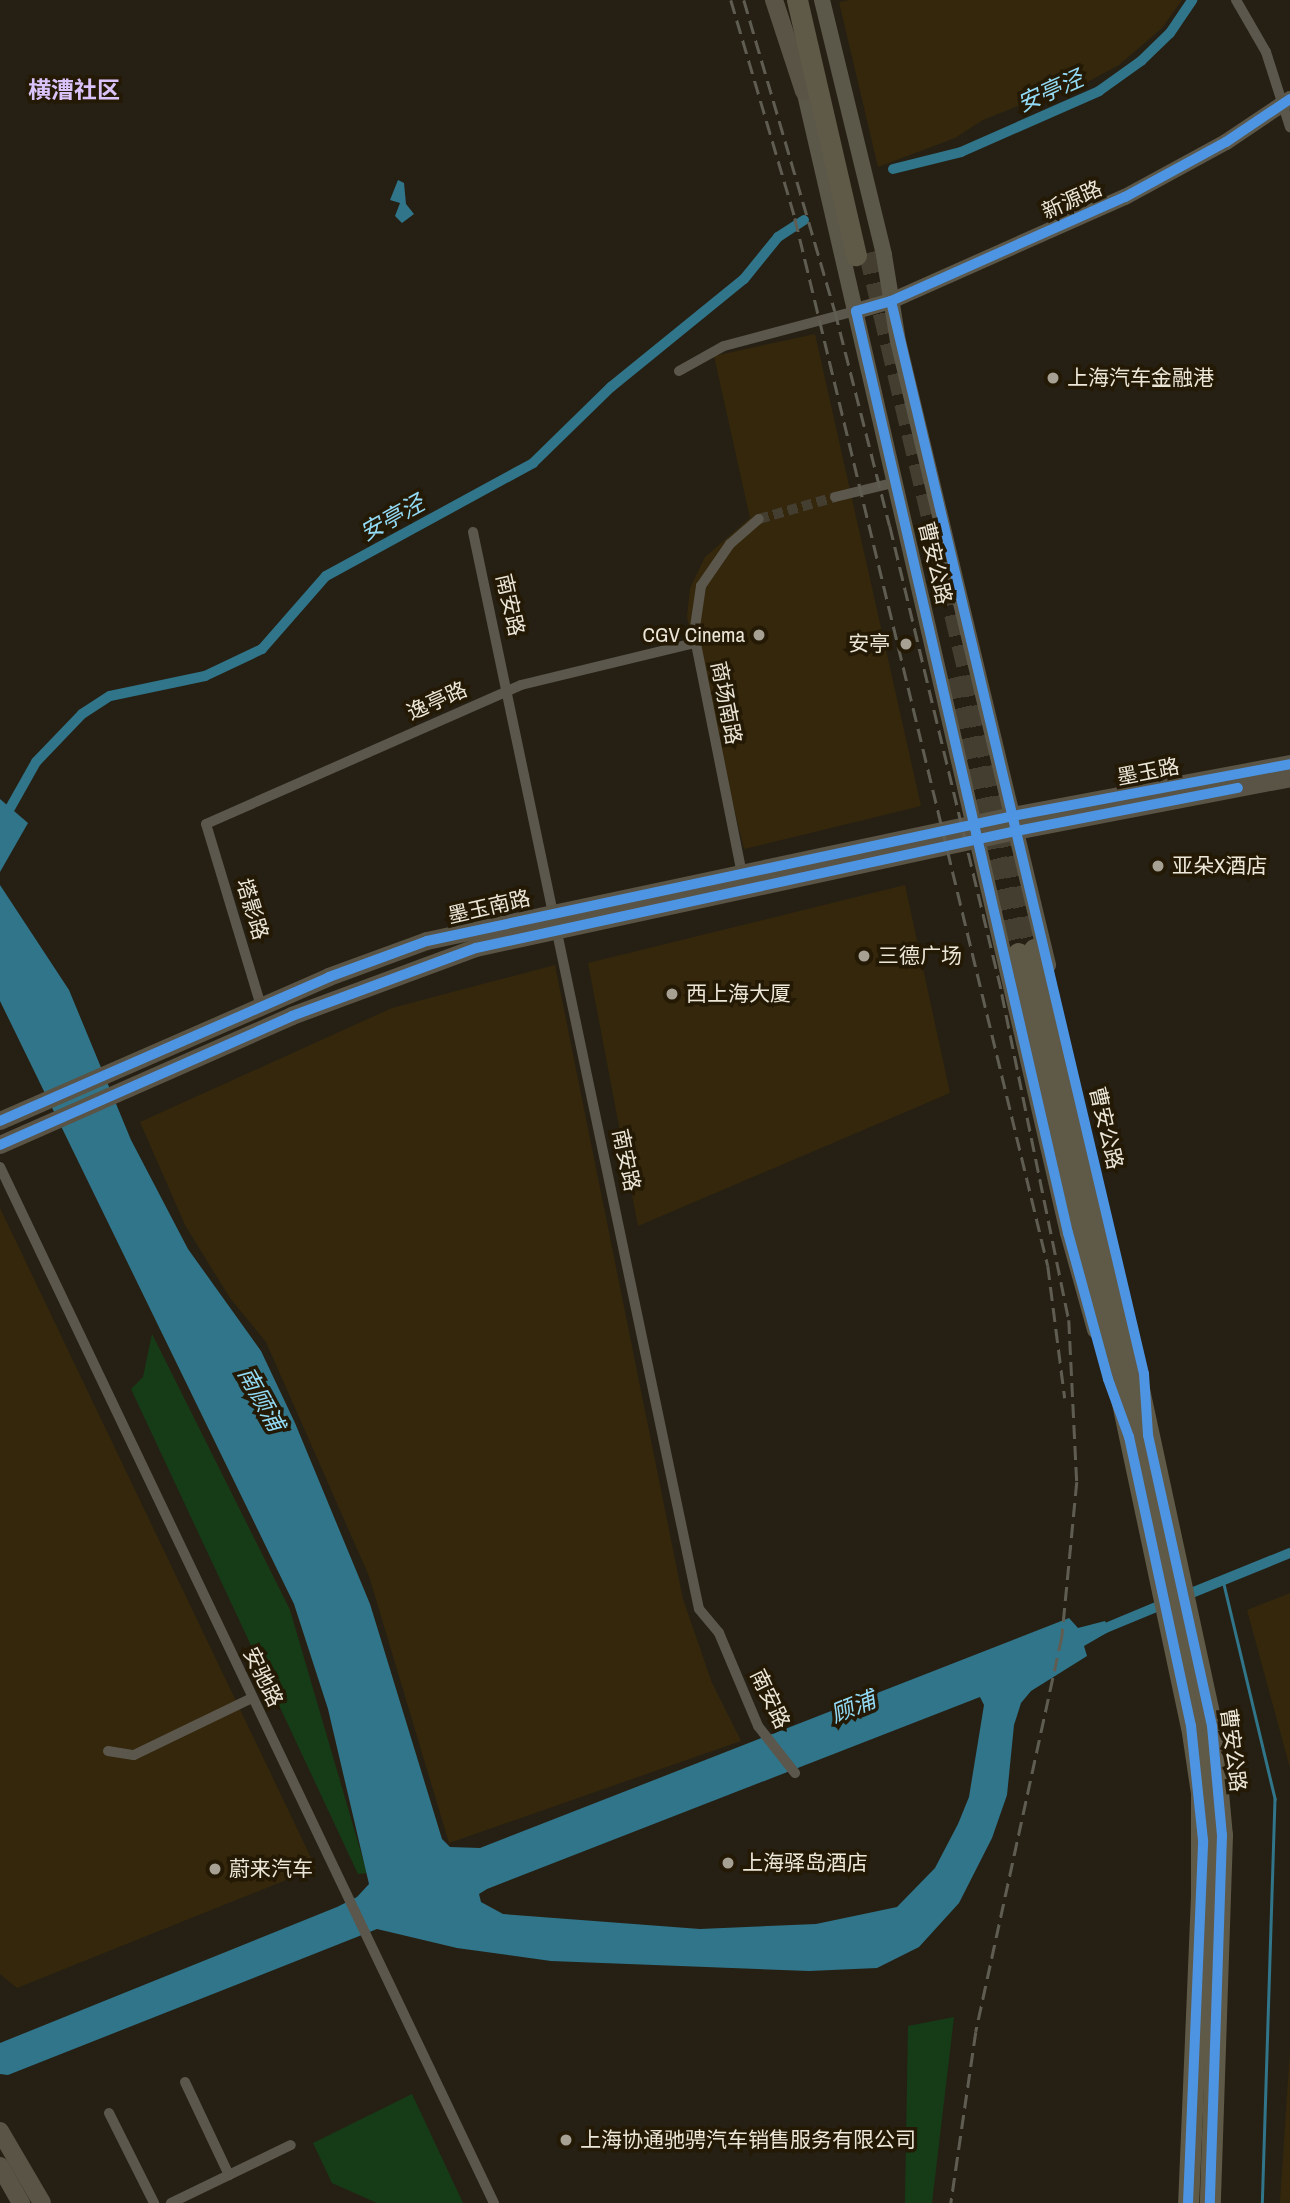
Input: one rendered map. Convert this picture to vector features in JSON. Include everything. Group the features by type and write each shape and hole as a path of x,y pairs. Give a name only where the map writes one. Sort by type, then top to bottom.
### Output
{"highway":[{"path":"797,0 862,254 808,0"},
{"name":"曹安公路","path":"1026,951 1139,1436 1180,1626 1212,1726 1222,1835 1210,2203"},
{"name":"曹安公路","path":"1180,1626 1203,1840 1188,2203"}],"main road":[{"path":"774,0 804,91"},
{"name":"曹安公路","path":"784,0 1068,1233 1108,1379 1139,1436"},
{"name":"曹安公路","path":"822,0 989,723 1144,1374 1139,1436"},
{"name":"新源路","path":"856,311 891,301 1138,191 1287,102"},
{"name":"墨玉路","path":"1014,823 1290,764"},
{"name":"墨玉路","path":"1014,823 1290,778"},
{"name":"墨玉南路","path":"0,1145 292,1016 431,962 1014,823"},
{"name":"墨玉南路","path":"0,1121 261,1006 427,941 742,874 976,833"},
{"path":"0,2131 42,2203"},
{"path":"0,2166 21,2203"}],"street":[{"path":"1236,0 1266,52 1287,102 1290,127"},
{"path":"679,371 724,346 856,311"},
{"path":"835,497 897,482"},
{"name":"商场南路","path":"742,874 694,643 701,586 730,544 759,519"},
{"name":"南安路","path":"473,532 510,690 699,1609 719,1633 765,1737 795,1773"},
{"name":"逸亭路","path":"205,824 510,690 694,643"},
{"name":"塔影路","path":"205,824 261,1006"},
{"name":"安驰路","path":"0,1167 494,2203"},
{"path":"108,1751 134,1755 252,1698"},
{"path":"185,2082 229,2175"},
{"path":"109,2113 154,2203"},
{"path":"171,2203 291,2145"}],"shaded area":[{"path":"1182,0 1162,28 1119,65 1078,87 1028,102 983,120 955,138 878,167 839,2"},
{"path":"815,334 921,806 744,849 687,617 690,588 705,557 750,518 714,356"},
{"path":"905,885 950,1093 638,1226 588,963"},
{"path":"555,965 683,1599 712,1683 741,1741 449,1843 369,1576 266,1342 230,1298 185,1225 140,1122 392,1008"},
{"path":"0,1208 316,1868 17,1988 0,1974"},
{"path":"1290,1593 1290,1768 1247,1610"},
{"path":"1290,2049 1290,2203 1280,2203"}],"green space":[{"path":"152,1334 290,1610 367,1873 358,1874 131,1389 143,1377"},
{"path":"954,2017 932,2203 905,2203 908,2026"},
{"path":"412,2094 463,2203 377,2203 332,2183 313,2143"}],"water":[{"path":"398,180 404,183 406,204 414,214 402,223 395,216 400,203 390,200"},
{"path":"0,799 28,823 0,872"},
{"name":"南顾浦","path":"0,885 69,990 131,1140 188,1249 261,1351 295,1423 370,1604 442,1839 450,1847 480,1848 1069,1618 1078,1628 1105,1621 1110,1631 1084,1646 1087,1656 1031,1691 1021,1703 1014,1725 1007,1795 992,1838 959,1903 919,1947 877,1968 809,1971 551,1961 457,1948 377,1929 8,2075 0,2074 0,2043 337,1907 357,1897 369,1884 328,1709 294,1604 0,1001","holes":["980,1697 984,1705 969,1797 958,1824 935,1868 897,1907 816,1924 700,1929 503,1914 481,1902 479,1894 487,1889"]}],"waterway":[{"name":"安亭泾","path":"893,169 961,152 1099,91 1141,61 1170,33 1192,0"},
{"name":"安亭泾","path":"0,826 36,762 82,714 110,696 205,676 262,649 326,576 533,463 611,387 744,279 778,237 804,220"},
{"name":"顾浦","path":"1184,1596 1290,1553"},
{"path":"1223,1580 1275,1799 1262,2203"},
{"name":"顾浦","path":"1096,1632 1166,1603"}],"tunnel":[{"path":"869,252 1034,949"},
{"path":"759,519 835,497"},
{"path":"954,677 1018,953"}],"railway":[{"path":"731,0 795,218 1048,1266 1065,1398"},
{"path":"744,0 835,311 890,526 1002,994 1069,1320 1077,1482 1062,1637 976,2032 951,2203"}],"cycle path":[{"path":"1188,2203 1203,1840 1191,1726 1129,1437 1108,1379 1068,1233 856,311 891,301 1125,197 1226,142 1290,99"},
{"path":"891,301 1144,1374 1148,1435 1212,1726 1222,1835 1210,2203"},
{"path":"0,1121 329,977 427,941 1013,816 1290,764"},
{"path":"0,1145 292,1016 476,948 1016,831 1238,788"}],"place":[{"name":"上海汽车金融港","path":"1053,378"},
{"name":"CGV Cinema","path":"759,635"},
{"name":"安亭","path":"906,644"},
{"name":"亚朵X酒店","path":"1158,866"},
{"name":"三德广场","path":"864,956"},
{"name":"西上海大厦","path":"672,994"},
{"name":"上海驿岛酒店","path":"728,1863"},
{"name":"蔚来汽车","path":"215,1869"},
{"name":"上海协通驰骋汽车销售服务有限公司","path":"566,2140"}],"district":[{"name":"横漕社区","path":"74,90"}]}
